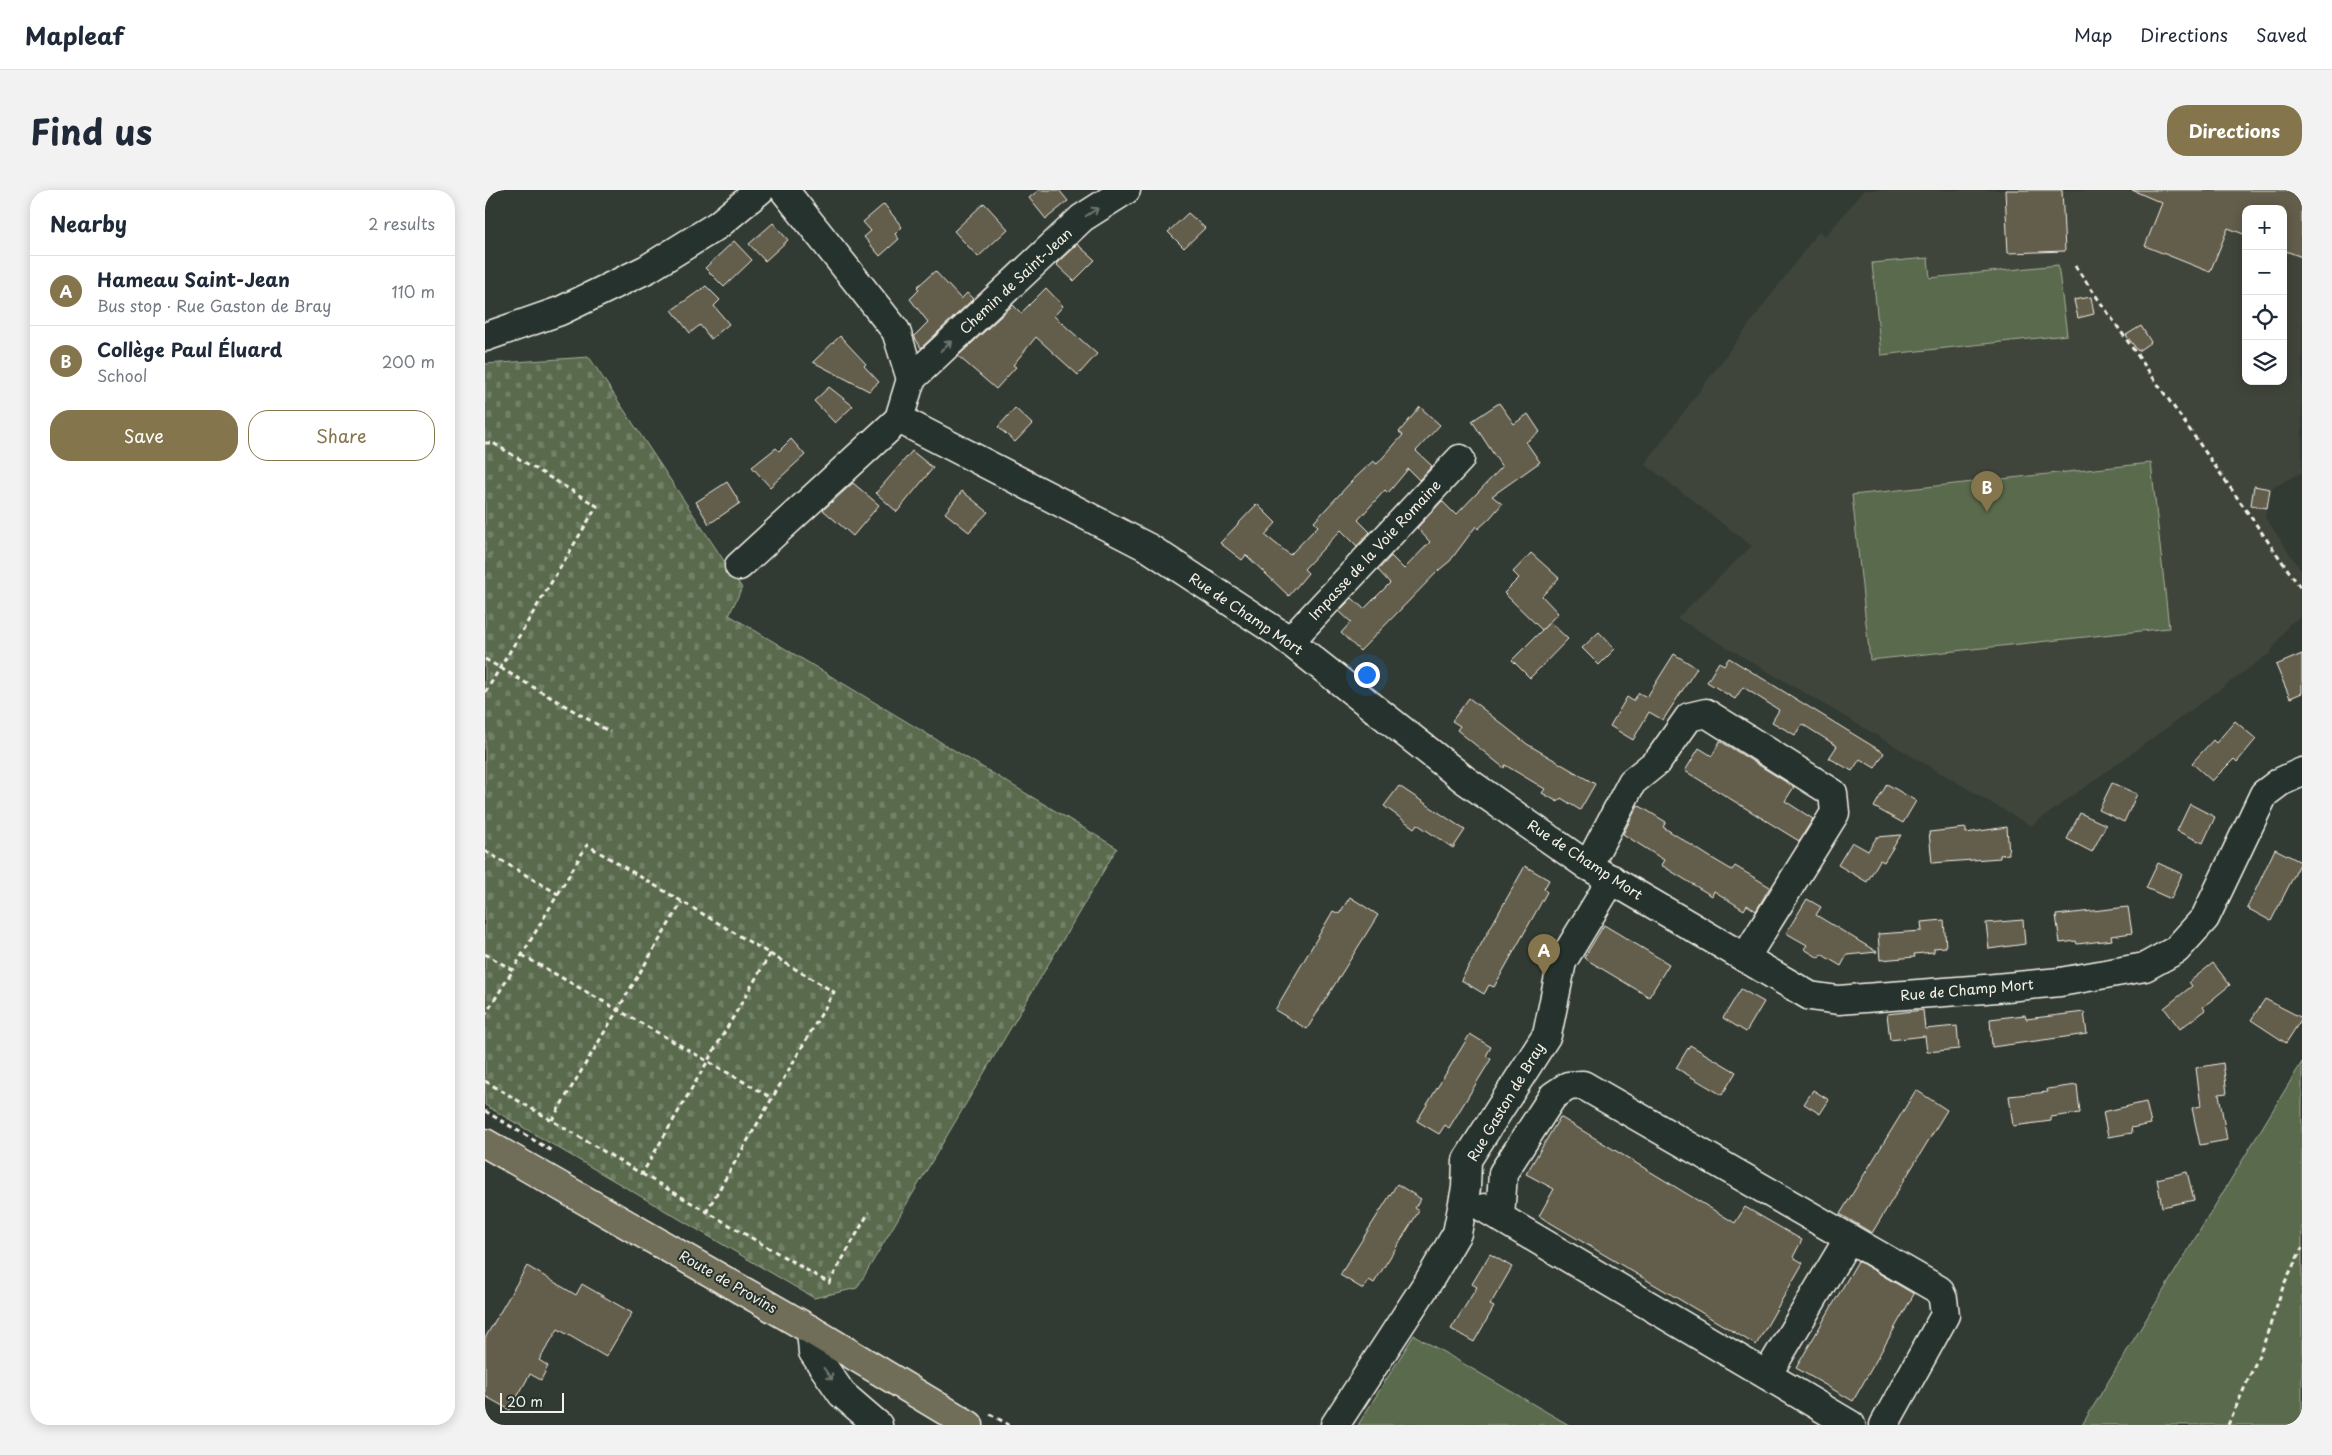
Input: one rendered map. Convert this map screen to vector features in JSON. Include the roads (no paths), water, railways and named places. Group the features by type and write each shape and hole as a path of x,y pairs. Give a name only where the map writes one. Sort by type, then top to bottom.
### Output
{"main road":[{"name":"Route de Provins","path":"485,1143 811,1330 969,1425"}],"street":[{"path":"485,320 532,320 678,233 735,190"},
{"path":"485,337 559,311 647,269 718,225 760,190"},
{"path":"739,566 899,419 911,379 896,331 784,190"},
{"name":"Chemin de Saint-Jean","path":"911,379 1082,218 1126,190"},
{"name":"Rue de Champ Mort","path":"899,419 1149,548 1290,641 1465,780 1588,866 1810,996 1838,1000 2060,982 2145,966 2176,950 2205,918 2264,794 2280,782 2302,772"},
{"name":"Impasse de la Voie Romaine","path":"1290,641 1461,459"},
{"path":"1588,866 1632,782 1659,761 1689,717 1706,714 1833,793 1835,813 1745,958"},
{"name":"Rue Gaston de Bray","path":"1335,1425 1430,1279 1457,1232 1464,1197 1467,1160 1547,1035 1562,962 1612,879"},
{"path":"1500,1217 1503,1172 1553,1096 1568,1086 1583,1085 1939,1290 1943,1299 1945,1315 1884,1425"},
{"path":"1464,1197 1851,1425"},
{"path":"1767,1376 1849,1238"},
{"path":"811,1330 813,1352 842,1394 878,1425"}],"place":[{"name":"Collège Paul Éluard","path":"1987,512"},
{"name":"Hameau Saint-Jean","path":"1544,975"}]}
